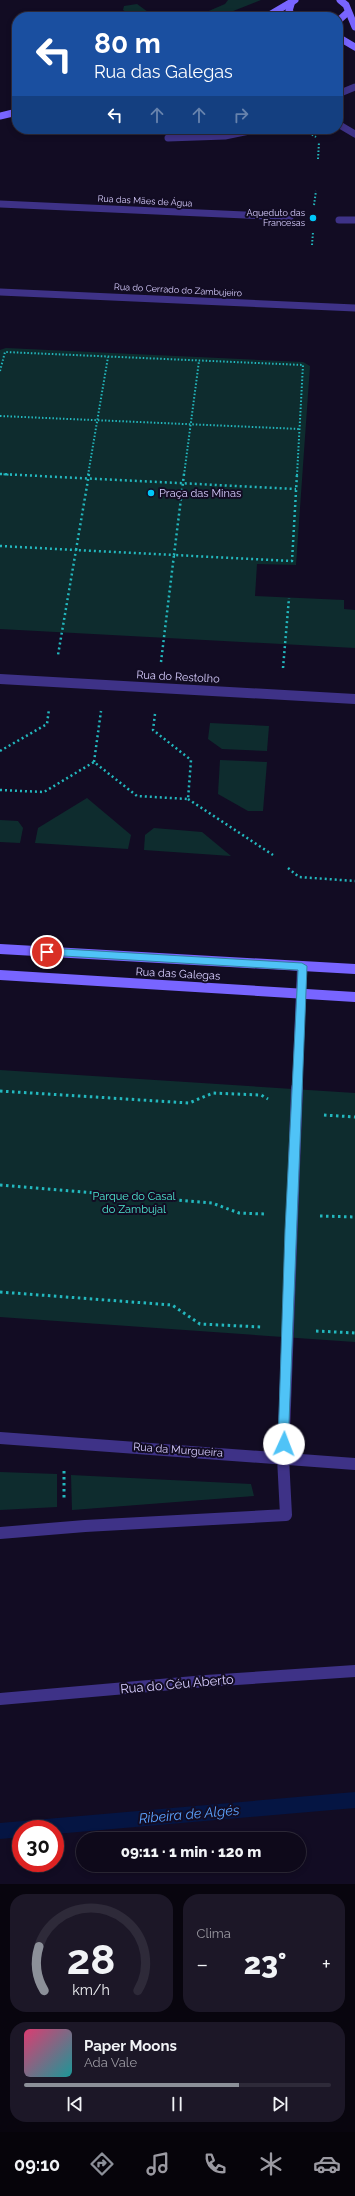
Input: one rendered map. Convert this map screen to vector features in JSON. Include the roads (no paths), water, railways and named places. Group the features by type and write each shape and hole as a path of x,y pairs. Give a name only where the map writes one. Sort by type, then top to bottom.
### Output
{"street":[{"path":"340,0 348,6 355,27"},
{"path":"275,12 294,1"},
{"path":"289,12 289,6 294,1"},
{"path":"343,40 355,47"},
{"path":"343,92 355,87"},
{"path":"0,116 12,113"},
{"path":"0,121 12,120"},
{"path":"343,127 355,134"},
{"path":"168,138 225,136 235,134"},
{"name":"Rua das Mães de Água","path":"0,204 290,217"},
{"path":"339,220 355,220"},
{"name":"Rua do Cerrado do Zambujeiro","path":"0,292 355,308"},
{"name":"Rua do Restolho","path":"0,679 355,699"},
{"name":"Rua das Galegas","path":"0,949 355,969"},
{"path":"0,1533 64,1527 286,1515 284,1458 287,1329 302,966"},
{"name":"Rua das Galegas","path":"0,975 355,997"},
{"name":"Rua da Murgueira","path":"0,1438 355,1464"},
{"name":"Rua do Céu Aberto","path":"0,1699 206,1681 355,1671"}],"waterway":[{"name":"Ribeira de Algés","path":"64,1825 355,1800"},
{"name":"Ribeira de Algés","path":"0,1831 12,1830"}],"place":[{"name":"Aqueduto das Francesas","path":"313,218"},
{"name":"Praça das Minas","path":"151,493"}],"park label":[{"name":"Parque do Casal do Zambujal","path":"134,1202"}]}
